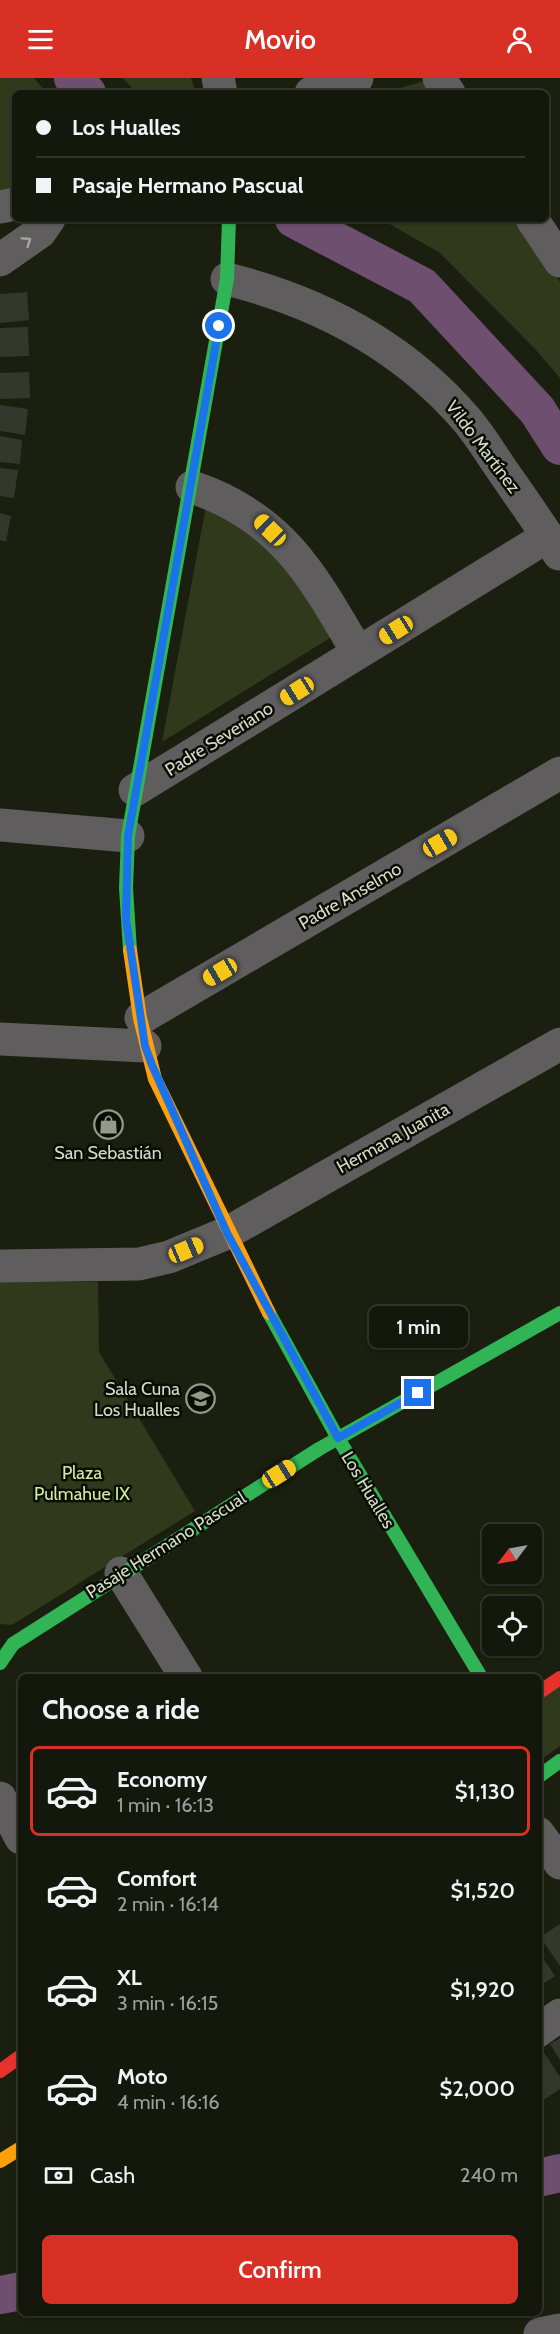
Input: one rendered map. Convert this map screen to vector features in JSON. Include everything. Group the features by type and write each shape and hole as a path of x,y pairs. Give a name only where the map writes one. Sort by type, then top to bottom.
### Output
{"street":[{"path":"320,90 357,78"},
{"path":"0,260 40,232 47,222"},
{"name":"Los Hualles","path":"229,222 227,279 192,487 128,836 126,919 143,1032 158,1084 227,1233 338,1438 479,1674"},
{"path":"534,222 560,261"},
{"name":"Vildo Martínez","path":"227,279 280,294 332,316 364,333 402,359 437,388 468,421 554,546"},
{"path":"192,487 244,509 297,557 313,577 358,653"},
{"name":"Padre Severiano","path":"135,790 358,653 554,546"},
{"name":"Padre Anselmo","path":"143,1032 560,773"},
{"path":"0,825 128,836"},
{"path":"0,1040 143,1032"},
{"name":"Hermana Juanita","path":"0,1266 139,1264 170,1257 227,1233 560,1044"},
{"name":"Pasaje Hermano Pascual","path":"0,1663 13,1644 121,1573 338,1438 560,1313"},
{"path":"121,1573 184,1674"},
{"path":"542,1690 560,1678"},
{"path":"542,1774 560,1761"},
{"path":"0,1798 18,1832"},
{"path":"542,1838 560,1863"},
{"path":"542,2028 560,2015"},
{"path":"0,2071 18,2058"},
{"path":"0,2161 18,2150"},
{"path":"540,2334 560,2330"}],"green space":[{"path":"0,78 34,78 44,90 12,90 12,193 0,195"},
{"path":"123,78 191,78 195,90 133,90"},
{"path":"428,80 435,90 393,90"},
{"path":"386,222 521,222 560,282 560,378 536,350 440,253"},
{"path":"206,506 259,532 335,635 162,742"},
{"name":"Plaza Pulmahue IX","path":"0,1282 98,1282 99,1352 195,1511 12,1625 0,1624"},
{"path":"560,1679 560,1746 543,1758 542,1758 542,1692"}],"building":[{"path":"27,292 29,320 0,323 0,294"},
{"path":"28,327 29,356 0,357 0,328"},
{"path":"29,372 30,398 0,399 0,373"},
{"path":"0,405 28,409 25,435 0,431"},
{"path":"0,436 22,440 20,464 0,462"},
{"path":"0,468 18,470 14,498 0,496"},
{"path":"0,513 11,516 6,542 0,540"},
{"path":"560,1924 560,1966 542,1940 542,1936"},
{"path":"542,1957 555,1976 542,1984"},
{"path":"560,2038 560,2060 550,2044"},
{"path":"542,2052 560,2077 560,2089 542,2101"}],"waterway":[{"path":"73,78 84,90"},
{"path":"300,222 422,286 537,410 560,446"},
{"path":"542,2177 560,2173"},
{"path":"0,2295 18,2292"}],"traffic: fast":[{"path":"130,950 126,888 128,836 227,279 229,222"},
{"path":"269,1313 335,1433 479,1674"},
{"path":"0,1663 13,1644 319,1449 560,1313"},
{"path":"542,1774 560,1761"}],"traffic: slow":[{"path":"130,950 140,1018 155,1079 269,1313"},
{"path":"0,2161 18,2150"}],"traffic: jam":[{"path":"542,1690 560,1678"},
{"path":"0,2071 18,2058"}],"place":[{"name":"San Sebastián","path":"108,1124"},
{"name":"Sala Cuna Los Hualles","path":"201,1399"}],"route":[{"path":"219,326 128,836 126,919 145,1046 158,1084 227,1233 338,1438 418,1393"}]}
